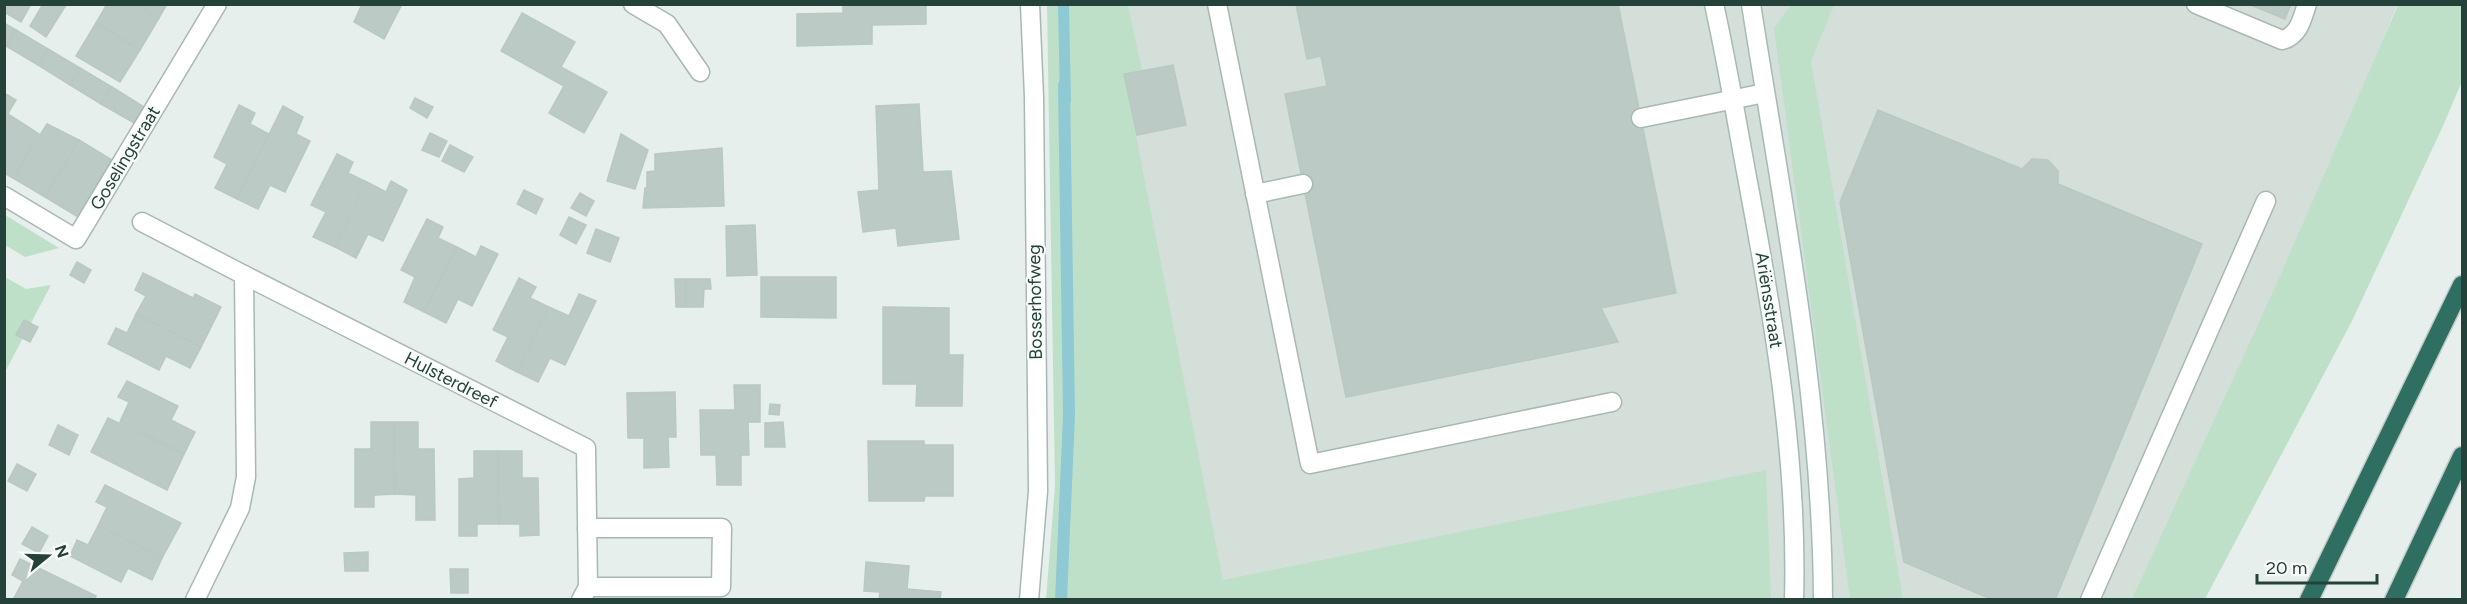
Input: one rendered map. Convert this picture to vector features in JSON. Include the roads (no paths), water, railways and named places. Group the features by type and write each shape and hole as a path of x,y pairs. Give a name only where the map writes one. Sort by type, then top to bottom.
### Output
{"highway":[{"path":"2309,600 2463,285"},
{"path":"2394,600 2463,456"}],"street":[{"name":"Goselingstraat","path":"4,196 76,239 217,4"},
{"path":"633,4 667,24 700,72"},
{"name":"Bosserhofweg","path":"1029,600 1038,491 1034,96 1030,4"},
{"path":"1217,4 1310,464 1612,402"},
{"name":"Ariënsstraat","path":"1714,4 1768,287 1787,422 1795,550 1794,600"},
{"name":"Ariënsstraat","path":"1751,4 1797,287 1815,427 1823,547 1823,600"},
{"path":"2201,6 2282,40 2291,38 2297,31 2307,4"},
{"path":"1641,118 1765,93"},
{"path":"1255,194 1303,184"},
{"path":"2090,600 2266,201"},
{"name":"Hulsterdreef","path":"142,222 586,448 587,528 584,593 721,587 722,528 587,528"},
{"path":"195,600 240,508 246,477 244,275"}],"water":[{"path":"1058,5 1069,5 1071,102 1060,101"}],"waterway":[{"path":"1061,600 1069,415 1064,85"}]}
